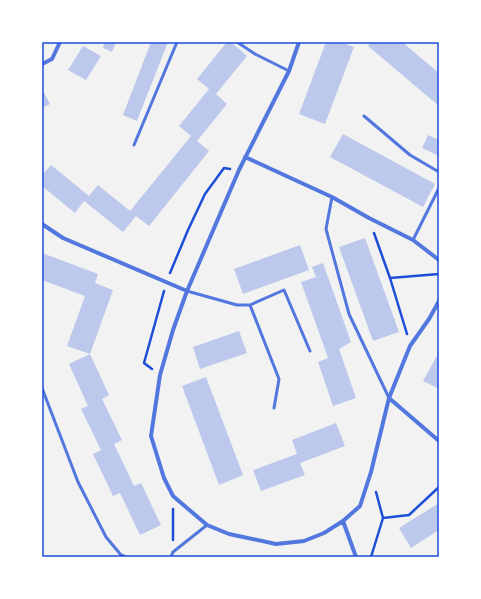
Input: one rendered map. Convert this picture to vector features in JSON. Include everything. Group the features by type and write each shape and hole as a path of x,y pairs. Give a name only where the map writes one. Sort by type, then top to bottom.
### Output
{"street":[{"path":"42,64 52,59 60,42"},
{"path":"299,42 289,71 239,170 186,291 160,375 151,436 164,478 173,496 207,525 229,534 276,544 304,541 324,533 343,521 360,506 371,472 390,398 410,346 429,319 439,301"},
{"path":"246,157 332,197 413,240 439,260"},
{"path":"42,224 63,238 186,291"},
{"path":"390,398 439,441"},
{"path":"343,521 356,557"}],"lane":[{"path":"134,145 177,42"},
{"path":"238,42 254,54 289,71"},
{"path":"364,116 410,155 439,172"},
{"path":"413,240 439,188"},
{"path":"332,197 326,229 349,314 390,398"},
{"path":"186,291 237,306 250,305 284,290 310,351"},
{"path":"250,305 279,379 274,408"},
{"path":"42,388 78,482 106,537 121,555 126,557"},
{"path":"171,557 173,552 207,525"}],"path":[{"path":"160,375 144,363 166,282 205,194 224,168 239,170"},
{"path":"369,218 390,278 410,346"},
{"path":"390,278 439,274"},
{"path":"371,472 383,518 371,557"},
{"path":"383,518 409,515 439,488"},
{"path":"173,496 173,552"}],"building":[{"path":"105,42 116,42 112,52 103,48"},
{"path":"151,42 168,42 137,121 123,115"},
{"path":"227,42 231,42 247,56 216,94 227,104 197,141 209,151 149,226 136,216 123,232 84,201 75,213 42,186 42,175 51,165 89,196 98,185 130,211 191,136 179,126 209,89 197,79"},
{"path":"326,42 341,42 354,47 325,124 299,114"},
{"path":"371,42 402,42 439,73 439,106 368,46"},
{"path":"83,46 101,56 86,80 68,70"},
{"path":"42,89 50,104 42,108"},
{"path":"343,134 435,184 423,207 330,157"},
{"path":"428,135 439,140 439,156 422,148"},
{"path":"365,238 399,332 373,341 339,247"},
{"path":"300,245 309,270 243,294 234,269"},
{"path":"42,253 98,274 95,283 113,290 90,354 67,346 85,296 42,280"},
{"path":"323,263 351,342 339,349 356,398 333,406 318,362 328,358 301,282 316,277 312,267"},
{"path":"239,331 247,353 200,369 193,347"},
{"path":"439,352 439,389 423,381"},
{"path":"90,354 109,395 102,399 122,440 114,444 134,486 141,483 161,525 140,535 120,493 113,496 93,454 101,450 81,409 88,406 69,364"},
{"path":"206,377 243,475 219,485 182,386"},
{"path":"336,423 345,446 300,463 305,475 261,491 253,470 297,454 292,440"},
{"path":"439,503 439,530 411,548 399,528"}]}
